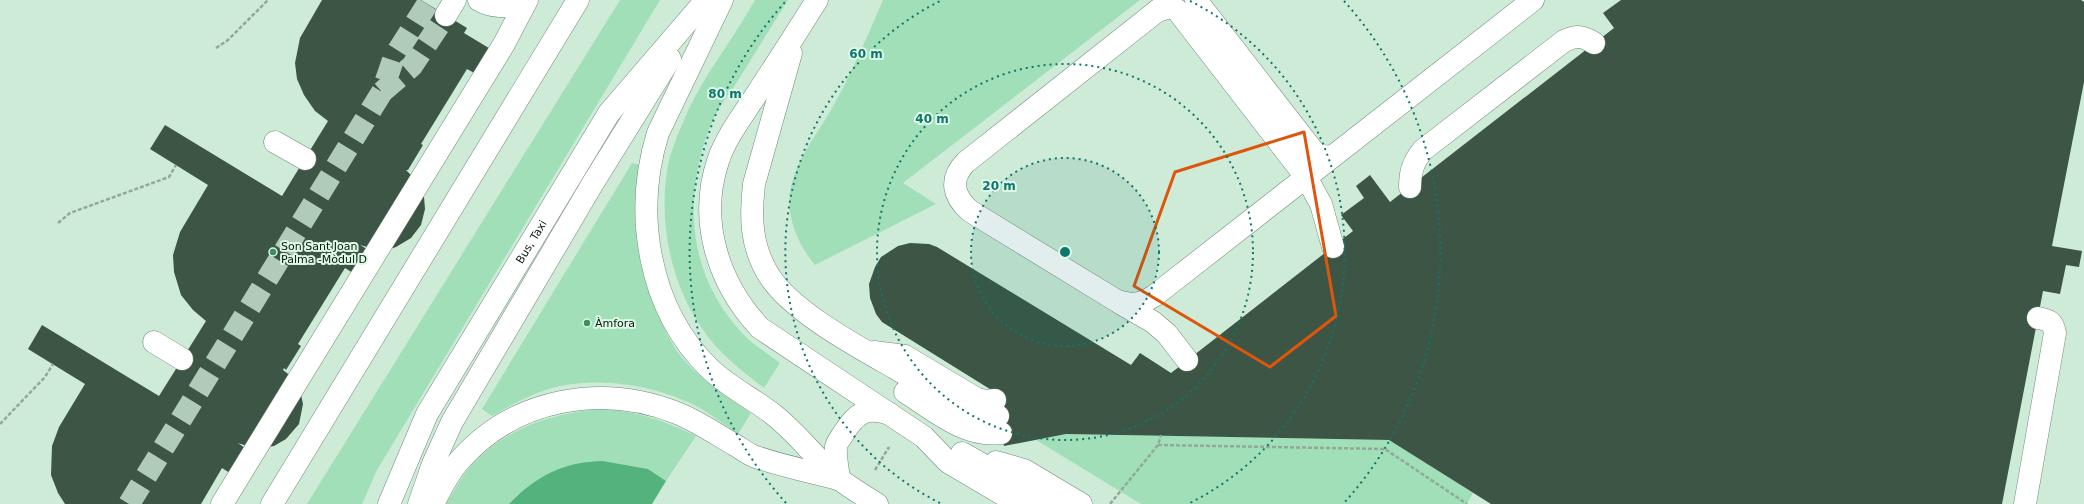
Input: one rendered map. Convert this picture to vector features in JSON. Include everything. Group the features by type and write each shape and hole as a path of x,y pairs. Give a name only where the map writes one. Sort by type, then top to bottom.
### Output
{"street":[{"path":"479,0 491,5 504,6 520,0"},
{"path":"222,504 500,51 527,0"},
{"path":"554,38 562,0"},
{"path":"272,504 578,0"},
{"path":"418,504 433,464 452,422 593,183 706,0"},
{"name":"Bus, Taxi","path":"389,504 427,414 609,113 706,0"},
{"path":"722,0 658,133 652,153 647,181 645,210 646,230 652,261 662,295 675,322 710,369 739,393 774,415 839,479 869,499"},
{"path":"817,0 741,118 719,159 712,180 710,202 711,224 715,250 721,270 732,292 746,313 760,328 924,437 956,450 1024,470 1081,504"},
{"path":"1196,0 1314,152 1326,157 1333,156"},
{"path":"1117,301 1136,305 1154,296 1533,0"},
{"path":"1186,360 1167,334 1153,322 970,211 956,195 954,180 956,173 966,162 1164,5 1177,10 1306,177 1321,204 1333,247"},
{"path":"796,34 754,184 751,226 754,243 761,261 770,277 782,293 796,305 845,338 968,412 978,416 998,416 980,433 968,430 876,373 845,338"},
{"path":"1410,187 1410,174 1415,160 1423,150 1564,41 1575,36 1585,38 1594,43"},
{"path":"276,142 305,159"},
{"path":"2025,504 2055,333 2054,326 2049,320 2038,318"},
{"path":"154,342 182,359"},
{"path":"433,504 445,480 460,460 480,441 503,424 536,409 555,403 584,398 616,397 652,403 703,425 754,457 839,479"},
{"path":"839,479 836,446 852,420 862,413 870,410 890,414"},
{"path":"924,437 948,462 1019,504"},
{"path":"956,450 1052,504"}],"path":[{"path":"216,48 228,40 268,0"},
{"path":"58,223 70,213 169,177 176,164"},
{"path":"0,424 45,377 53,364"},
{"path":"1110,504 1158,445 1161,435"},
{"path":"1158,445 1385,448 1467,504"},
{"path":"869,499 890,446 896,450"}],"highlighted area":[{"path":"1304,132 1336,316 1270,367 1134,286 1175,172"}],"shaded area":[{"path":"620,0 660,0 377,470 362,504 307,504"},
{"path":"755,0 788,0 715,115 704,144 697,173 694,203 695,232 700,260 711,287 726,313 746,337 780,363 764,388 714,345 690,309 674,270 666,228 665,207 665,186 668,165 685,118 703,83"},
{"path":"883,0 1140,0 903,183 936,204 815,265 804,249 795,231 790,211 790,192 796,170 801,159 831,110 845,83"},
{"path":"632,163 640,165 635,205 635,225 641,264 646,284 653,302 671,341 691,368 724,395 751,413 738,434 703,410 680,399 660,392 618,384 575,384 554,388 535,394 492,416 482,409"},
{"path":"603,409 628,412 651,418 672,425 696,436 666,481 648,469 603,461 520,493 509,504 446,504 467,470 499,441 531,424 549,418"},
{"path":"1066,434 1389,440 1473,493 1467,504 1141,504 1036,440"},
{"path":"603,461 648,469 666,481 652,504 509,504 530,485 552,472 576,464"}],"building":[{"name":"Son Sant Joan Palma -Mòdul D","path":"322,0 421,0 467,28 464,33 502,56 487,80 467,69 421,144 423,145 408,170 406,170 417,181 424,197 425,209 421,225 411,238 390,249 371,248 360,245 379,256 364,280 345,268 298,344 301,346 286,370 284,368 283,370 292,377 300,390 303,404 299,424 286,439 274,446 256,449 238,443 256,456 241,480 222,468 201,504 65,504 58,493 51,475 52,446 59,427 85,384 28,349 42,325 159,396 206,321 193,310 181,295 174,272 173,255 180,232 208,185 150,149 165,125 282,196 328,121 315,111 304,95 297,79 295,63 300,38"},
{"path":"1621,0 2081,0 2084,2 2084,82 2052,246 2082,251 2079,267 2066,265 2060,294 2043,291 2002,504 1491,504 1389,440 1066,434 1004,446 993,391 882,322 876,314 870,298 869,284 875,267 881,257 898,246 910,243 929,244 937,247 1131,365 1140,353 1171,373 1353,231 1341,215 1364,198 1356,186 1370,175 1390,202 1614,28 1603,13"}],"tunnel":[{"path":"129,504 382,92 394,57 430,0"},
{"path":"382,92 412,66 446,15"}],"place":[{"name":"Son Sant Joan Palma -Mòdul D","path":"273,252"},
{"name":"Àmfora","path":"587,323"}]}
